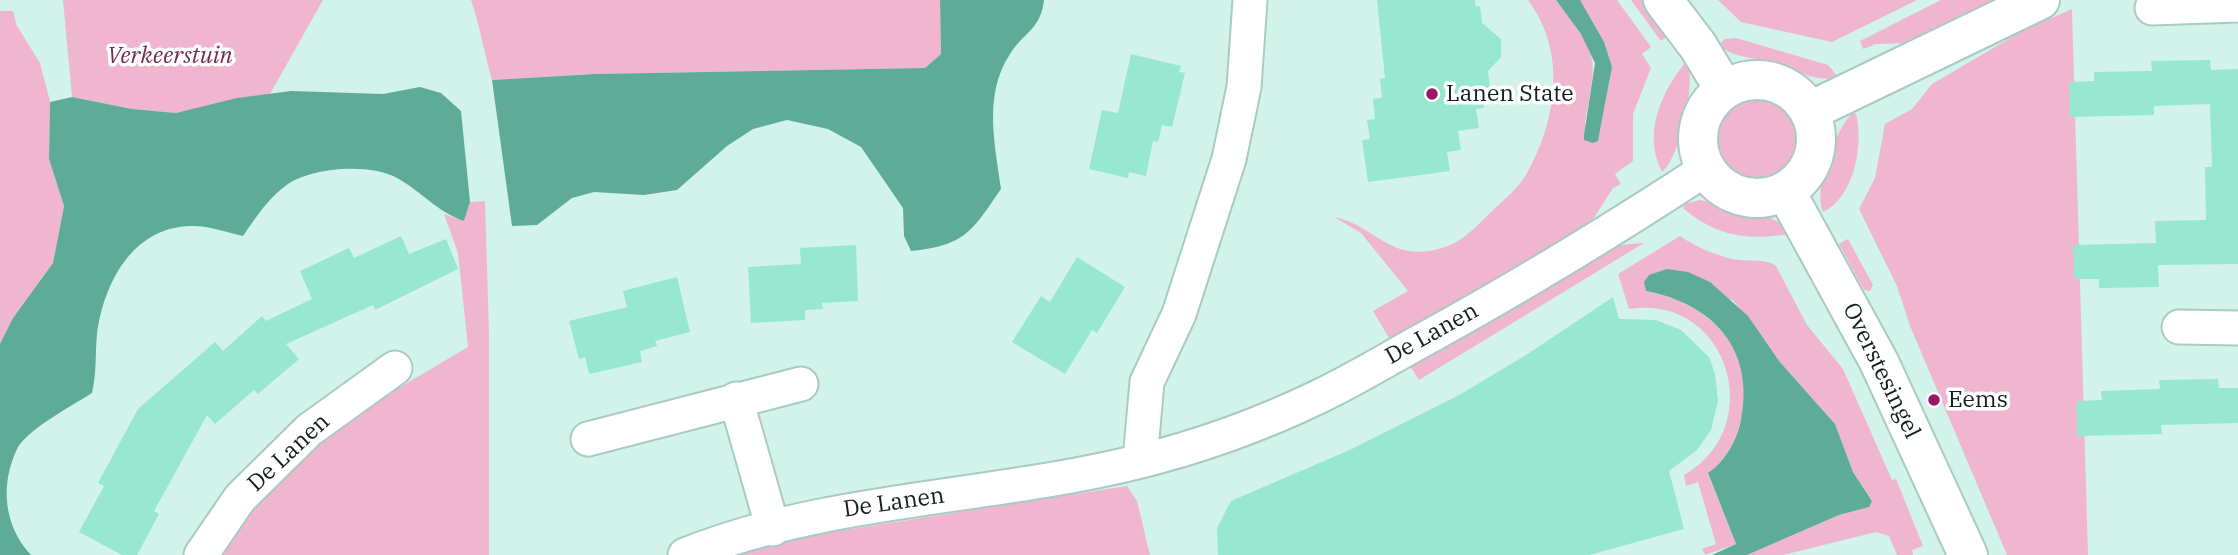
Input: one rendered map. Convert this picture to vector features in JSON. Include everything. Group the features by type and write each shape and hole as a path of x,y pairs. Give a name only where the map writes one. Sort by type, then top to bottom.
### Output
{"street":[{"path":"1140,461 1147,382 1179,314 1229,159 1244,87 1250,0"},
{"path":"1663,0 1698,46 1724,89"},
{"path":"1810,111 2040,0"},
{"path":"2152,8 2238,5"},
{"path":"1756,79 1772,81 1794,93 1810,111 1815,126 1813,158 1806,173 1786,192 1766,198 1748,198 1723,188 1706,169 1698,148 1699,125 1708,104 1724,89 1756,79"},
{"name":"De Lanen","path":"685,555 827,513 1002,488 1140,461 1216,439 1318,397 1476,311 1706,169"},
{"name":"Overstesingel","path":"1786,192 1879,362 1968,555"},
{"path":"2179,327 2238,328"},
{"name":"De Lanen","path":"201,555 240,498 309,429 395,368"},
{"path":"587,439 801,384"},
{"path":"736,399 773,528"}],"green space":[{"name":"Verkeerstuin","path":"63,0 323,0 270,94 176,113 132,109 72,97"},
{"path":"471,0 940,0 941,54 925,68 595,74 492,80"},
{"path":"1528,0 1556,0 1588,46 1593,68 1585,123 1598,141 1610,78 1580,0 1617,0 1651,47 1642,54 1651,68 1633,114 1633,161 1615,174 1621,184 1613,188 1592,221 1392,343 1373,311 1408,291 1361,233 1334,217 1349,221 1396,247 1424,252 1449,246 1462,238 1518,186 1537,154 1545,132 1553,87 1553,64 1548,42 1540,20"},
{"path":"1631,0 1643,0 1669,35 1661,41"},
{"path":"1718,0 1917,0 1832,42 1741,22"},
{"path":"1941,0 2005,0 1912,43 1876,44 1863,49 1860,41"},
{"path":"2072,9 2088,555 2007,555 1910,326 1897,286 1859,209 1875,178 1885,124 1912,109 1932,84 2024,30"},
{"path":"0,11 13,11 17,26 40,63 50,101 49,159 64,206 53,263 13,318 0,344"},
{"path":"1736,38 1828,65 1839,78 1811,76 1737,55 1718,45 1725,39"},
{"path":"1684,64 1688,65 1690,75 1688,105 1675,152 1662,172 1654,143 1654,129 1661,102"},
{"path":"1757,95 1773,98 1787,107 1796,121 1799,137 1796,153 1787,167 1773,176 1757,179 1741,176 1727,167 1718,153 1715,137 1718,121 1727,107 1741,98"},
{"path":"1853,112 1856,114 1859,140 1854,169 1842,195 1834,205 1823,212 1821,189 1827,160 1839,133"},
{"path":"1700,200 1762,214 1786,226 1789,234 1760,237 1720,230 1707,225 1683,208 1685,204"},
{"path":"485,201 489,334 489,555 214,555 289,462 380,399 468,347 458,253 444,214 464,221 470,202"},
{"path":"1680,236 1698,247 1725,257 1767,262 1776,266 1807,325 1843,369 1892,480 1896,479 1923,546 1912,550 1913,555 1897,555 1889,536 1876,532 1783,555 1747,555 1839,515 1868,507 1872,500 1853,472 1835,424 1779,361 1733,300 1646,291 1689,306 1707,318 1722,332 1734,349 1741,369 1744,391 1738,431 1726,455 1708,474 1736,544 1705,555 1702,549 1716,544 1698,482 1686,486 1684,475 1710,453 1725,427 1730,397 1726,368 1712,342 1691,321 1663,310 1629,309 1618,274"},
{"path":"1848,239 1873,285 1870,291 1864,290 1839,244"},
{"path":"1644,243 1419,380 1410,366 1608,246"},
{"path":"1127,486 1137,501 1150,555 738,555 787,539"}],"shaded area":[{"path":"940,0 1044,0 1036,24 1010,54 996,86 993,120 1001,189 974,226 956,240 929,249 911,251 904,236 903,208 861,147 828,129 787,120 753,129 727,146 677,190 644,195 594,192 572,198 537,225 512,226 492,80 595,74 925,68 941,54"},
{"path":"1556,0 1580,0 1604,42 1612,67 1598,141 1593,143 1584,140 1584,135 1595,63 1581,34"},
{"path":"420,87 441,93 461,111 470,202 464,221 386,173 342,169 312,174 288,184 269,201 243,236 190,226 170,229 152,237 124,262 106,296 97,334 92,393 42,425 18,447 8,475 7,503 15,531 31,555 0,555 0,344 13,318 53,263 64,206 49,159 50,102 72,97 132,109 176,113 237,98 291,91 383,94"},
{"path":"1667,269 1688,272 1710,282 1748,316 1779,361 1835,424 1853,472 1872,501 1869,507 1839,515 1747,555 1712,555 1736,544 1708,473 1725,457 1739,428 1744,395 1741,372 1735,351 1724,334 1709,319 1670,297 1646,291 1644,282 1649,275"}],"building":[{"name":"Lanen State","path":"1377,0 1475,0 1476,7 1480,6 1482,23 1501,39 1501,57 1488,71 1490,88 1482,89 1484,108 1476,109 1479,128 1458,131 1461,150 1447,152 1450,171 1368,182 1362,140 1370,139 1367,120 1375,119 1373,99 1382,98 1380,79 1385,78"},
{"path":"1131,54 1181,66 1179,72 1185,73 1172,127 1162,125 1158,142 1153,141 1146,176 1129,172 1128,178 1089,169 1102,110 1118,113"},
{"path":"2210,60 2211,70 2238,69 2238,264 2158,265 2159,287 2099,288 2099,279 2074,279 2073,245 2156,243 2155,221 2206,220 2205,167 2212,167 2210,104 2154,106 2154,115 2070,117 2069,82 2094,81 2094,72 2152,71 2151,61"},
{"path":"401,236 409,254 446,239 458,269 375,310 373,305 286,344 299,359 258,394 254,390 215,424 207,415 154,511 159,514 137,555 122,555 79,532 104,486 98,483 138,409 215,342 223,351 262,316 266,321 312,299 300,271 349,248 354,258"},
{"path":"856,245 858,301 822,303 823,309 805,310 805,320 751,323 748,267 801,264 800,248"},
{"path":"1077,257 1125,287 1097,333 1092,330 1065,374 1012,342 1041,296 1050,302"},
{"path":"677,277 690,332 655,341 657,346 640,351 642,362 589,374 585,357 579,359 569,321 627,307 623,291"},
{"path":"1613,297 1619,319 1656,320 1681,330 1709,357 1715,374 1718,401 1711,430 1697,450 1669,471 1684,529 1589,555 1218,555 1217,528 1231,501 1352,449 1461,394"},
{"path":"2218,379 2219,388 2238,388 2238,423 2161,425 2162,434 2077,436 2077,401 2102,400 2101,391 2160,389 2159,380"}],"place":[{"name":"Lanen State","path":"1432,94"},
{"name":"Eems","path":"1934,400"}]}
